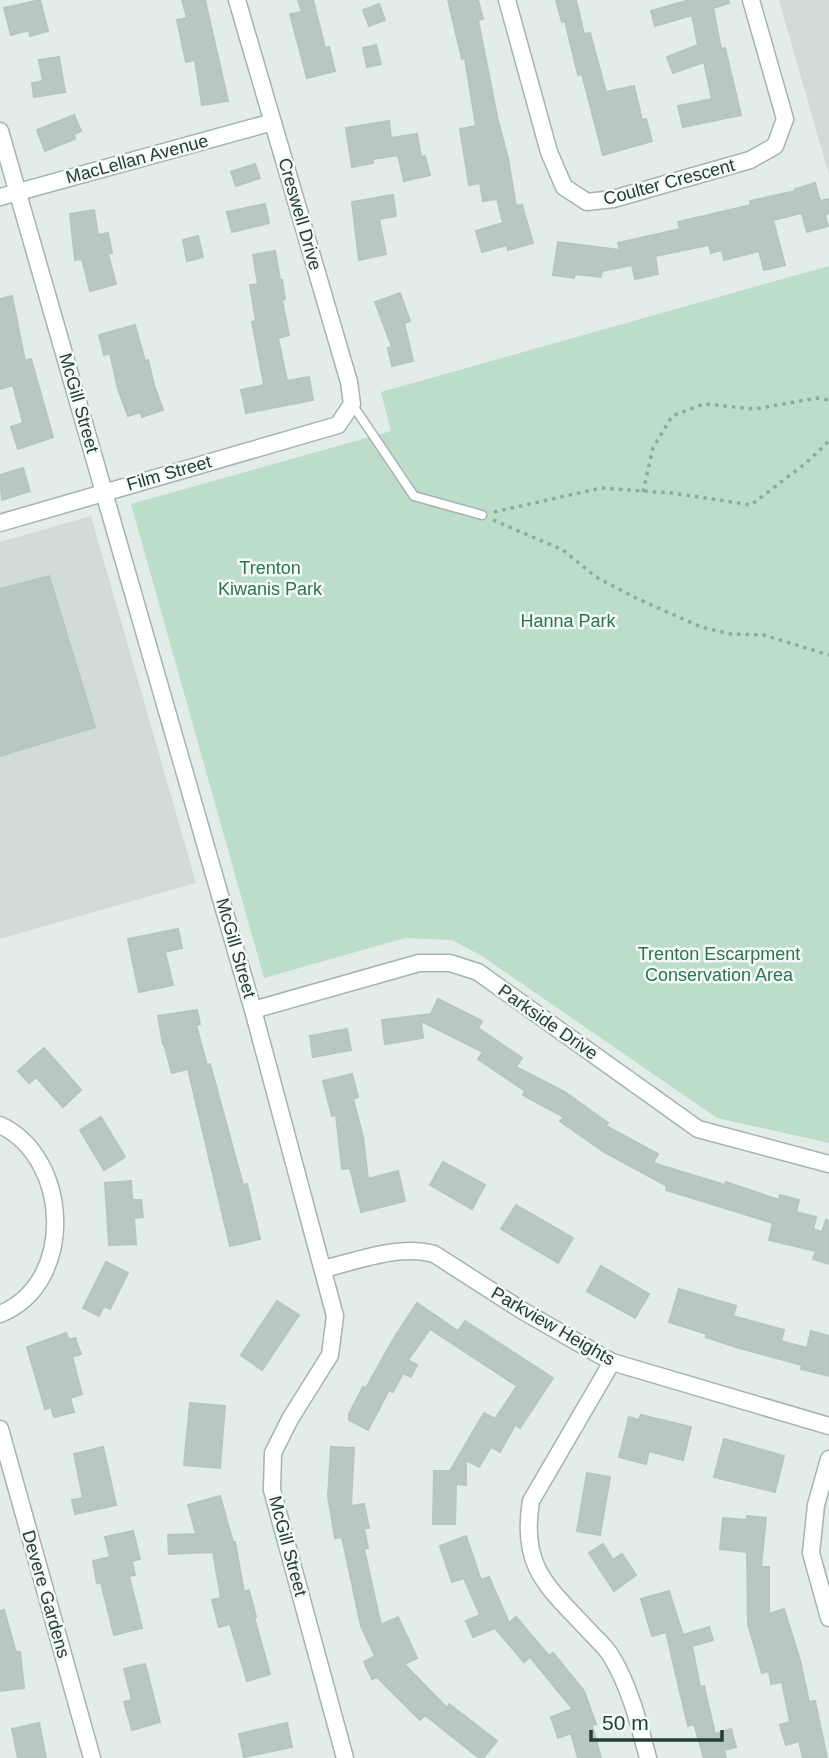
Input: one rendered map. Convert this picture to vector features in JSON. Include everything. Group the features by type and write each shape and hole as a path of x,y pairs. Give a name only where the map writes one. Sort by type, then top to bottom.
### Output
{"street":[{"name":"Creswell Drive","path":"237,0 349,382 352,404"},
{"name":"Coulter Crescent","path":"507,0 548,152 564,187 587,202 613,199 737,164 775,146 785,119 751,0"},
{"name":"MacLellan Avenue","path":"0,198 273,122"},
{"name":"McGill Street","path":"0,131 253,1010 335,1316 330,1356 290,1419 273,1453 272,1490 345,1758"},
{"name":"Film Street","path":"0,523 338,425 352,404"},
{"name":"Parkside Drive","path":"253,1010 419,963 450,963 478,972 698,1129 829,1164"},
{"path":"0,1125 11,1130 36,1157 50,1188 57,1227 53,1252 34,1290 8,1311 0,1314"},
{"name":"Parkview Heights","path":"323,1269 396,1252 419,1250 433,1254 523,1311 612,1362 829,1426"},
{"path":"612,1362 531,1502 527,1524 531,1556 543,1581 611,1655 633,1702 649,1758"},
{"name":"Devere Gardens","path":"0,1429 92,1758"},
{"path":"829,1459 816,1505 811,1553 829,1618"}],"lane":[{"path":"352,404 414,496 482,514"}],"path":[{"path":"643,492 653,448 672,416 704,404 755,409 817,398 829,400"},
{"path":"482,514 601,488 671,493 751,505 806,463 829,441"},
{"path":"482,514 563,550 596,577 701,627 731,634 764,635 829,654"}],"shaded area":[{"path":"779,0 829,0 829,175"},
{"path":"91,516 196,883 0,939 0,542"}],"green space":[{"name":"Hanna Park","path":"829,266 829,1143 717,1118 482,956 452,940 405,938 264,978 131,504 391,431 381,392"}],"building":[{"path":"40,0 48,31 30,36 29,30 11,35 4,8"},
{"path":"182,0 205,0 228,101 202,105 195,60 186,62 177,20 187,18"},
{"path":"298,0 313,0 325,48 329,47 335,71 307,78 290,14 302,12"},
{"path":"448,0 478,0 483,19 478,20 516,206 522,205 533,243 508,250 507,245 482,252 476,231 503,223 497,199 483,201 480,183 469,185 460,129 476,126 465,58 462,59"},
{"path":"556,0 576,0 584,34 590,33 606,92 634,86 642,120 646,119 652,141 603,155 582,74 578,75 565,21 562,22"},
{"path":"689,0 728,0 729,3 713,8 721,49 725,48 741,115 683,127 678,106 712,99 704,62 673,73 667,57 698,45 692,15 655,26 651,11"},
{"path":"379,4 385,20 369,26 363,10"},
{"path":"376,45 381,64 367,67 363,48"},
{"path":"59,57 65,92 34,97 32,83 43,81 39,60"},
{"path":"74,115 81,131 74,134 75,139 45,151 37,130"},
{"path":"389,121 391,138 417,134 421,157 425,156 430,175 404,181 398,155 373,159 373,163 352,167 346,128"},
{"path":"255,164 260,178 236,186 231,172"},
{"path":"815,183 820,201 829,199 829,213 825,215 828,226 807,232 802,213 773,220 785,265 764,270 759,251 724,260 722,250 711,253 709,245 655,256 658,274 635,279 632,265 602,271 601,277 575,274 574,278 553,275 558,242 620,250 618,243 680,229 678,222 751,205 750,201 796,191 795,189"},
{"path":"393,195 396,216 379,219 386,254 359,260 352,202"},
{"path":"265,204 269,223 232,232 227,212"},
{"path":"94,210 98,235 108,233 112,253 108,254 116,284 90,291 82,259 75,260 70,214"},
{"path":"198,236 203,257 187,261 183,240"},
{"path":"275,251 282,280 285,299 282,300 289,335 278,338 287,381 309,377 313,400 246,413 241,390 264,385 252,322 256,321 250,285 258,284 253,255"},
{"path":"400,293 410,321 404,323 413,361 392,366 388,348 392,347 375,302"},
{"path":"12,296 25,361 31,359 53,437 18,449 11,427 23,423 13,385 0,389 0,299"},
{"path":"135,325 163,410 142,417 141,412 128,416 118,389 110,353 104,355 99,335"},
{"path":"23,468 30,491 2,500 0,475"},
{"path":"49,576 95,727 0,756 0,589"},
{"path":"178,929 182,948 165,952 173,985 139,992 128,939"},
{"path":"438,999 482,1021 478,1028 522,1058 516,1067 565,1092 608,1123 606,1126 658,1154 653,1163 725,1185 726,1182 779,1200 780,1195 799,1200 796,1212 816,1217 813,1229 822,1232 826,1220 829,1221 829,1264 813,1259 816,1251 769,1240 773,1223 666,1190 667,1186 604,1152 560,1121 564,1117 523,1095 525,1091 478,1059 483,1052 421,1021 423,1038 385,1044 382,1020 431,1014"},
{"path":"197,1010 200,1024 196,1025 207,1065 210,1064 243,1185 247,1184 260,1239 230,1246 188,1069 172,1073 158,1016"},
{"path":"347,1029 351,1050 313,1057 310,1036"},
{"path":"44,1048 81,1090 63,1107 36,1077 29,1083 18,1071"},
{"path":"352,1074 358,1097 353,1099 363,1137 368,1179 398,1171 405,1201 361,1212 350,1168 342,1169 336,1115 332,1116 323,1081"},
{"path":"101,1117 125,1157 104,1170 80,1130"},
{"path":"443,1162 485,1185 472,1209 430,1185"},
{"path":"131,1181 132,1200 141,1200 143,1217 134,1218 136,1244 109,1245 105,1183"},
{"path":"516,1205 573,1238 558,1263 501,1229"},
{"path":"106,1262 128,1273 110,1309 104,1306 99,1316 83,1308"},
{"path":"601,1266 649,1294 635,1318 587,1291"},
{"path":"679,1289 736,1306 733,1316 784,1330 781,1341 807,1348 811,1331 829,1336 829,1376 801,1369 802,1365 706,1337 707,1334 669,1322"},
{"path":"277,1301 299,1315 262,1370 241,1355"},
{"path":"417,1303 458,1331 465,1321 553,1378 520,1428 515,1425 500,1452 491,1447 479,1467 466,1460 466,1485 456,1484 455,1524 433,1524 434,1471 450,1471 484,1413 495,1419 517,1386 430,1329 408,1360 417,1365 411,1377 403,1373 393,1392 389,1390 368,1430 349,1420 349,1414 363,1387 366,1388"},
{"path":"66,1333 69,1340 75,1338 81,1354 72,1357 82,1394 70,1398 74,1412 54,1417 51,1407 45,1409 27,1347"},
{"path":"190,1403 225,1406 220,1468 184,1465"},
{"path":"641,1415 691,1427 683,1460 649,1451 646,1464 619,1457 629,1417 639,1420"},
{"path":"724,1439 784,1456 775,1492 714,1477"},
{"path":"103,1447 116,1505 75,1514 72,1500 83,1498 74,1454"},
{"path":"331,1447 354,1448 351,1506 364,1504 369,1528 364,1528 368,1548 364,1549 381,1625 398,1617 417,1658 404,1664 447,1708 449,1704 497,1741 483,1758 479,1758 425,1715 420,1720 377,1677 372,1679 364,1662 375,1656 361,1626 342,1537 335,1538 328,1496"},
{"path":"587,1473 610,1477 600,1535 577,1531"},
{"path":"220,1496 235,1542 244,1592 249,1590 270,1674 247,1681 230,1624 219,1627 212,1600 221,1598 213,1552 169,1554 168,1535 196,1534 188,1505"},
{"path":"747,1516 766,1518 761,1567 769,1567 769,1614 784,1609 800,1660 809,1702 815,1701 827,1758 803,1758 799,1741 786,1745 780,1725 790,1722 782,1682 771,1684 769,1671 762,1673 748,1624 747,1552 720,1549 723,1518 747,1520"},
{"path":"133,1531 140,1559 132,1561 135,1575 129,1576 142,1628 114,1635 101,1583 97,1583 93,1561 110,1557 105,1537"},
{"path":"466,1536 481,1580 489,1577 509,1623 516,1617 549,1656 553,1653 584,1691 596,1724 592,1725 601,1758 578,1758 571,1733 558,1738 551,1717 573,1709 530,1657 524,1662 495,1628 473,1637 466,1621 480,1615 464,1578 452,1582 440,1546"},
{"path":"603,1544 613,1560 622,1554 636,1575 614,1591 589,1553"},
{"path":"669,1591 683,1635 709,1627 713,1640 692,1646 700,1687 704,1686 715,1734 731,1729 736,1747 724,1750 726,1758 704,1758 694,1724 688,1726 666,1632 652,1636 641,1599"},
{"path":"4,1610 16,1652 20,1652 24,1688 0,1691 0,1611"},
{"path":"145,1664 160,1722 132,1730 124,1702 132,1700 124,1669"},
{"path":"39,1723 46,1758 18,1758 12,1729"},
{"path":"287,1723 292,1747 244,1757 239,1734"}],"park label":[{"name":"Trenton Kiwanis Park","path":"270,578"},
{"name":"Trenton Escarpment Conservation Area","path":"719,964"}]}
